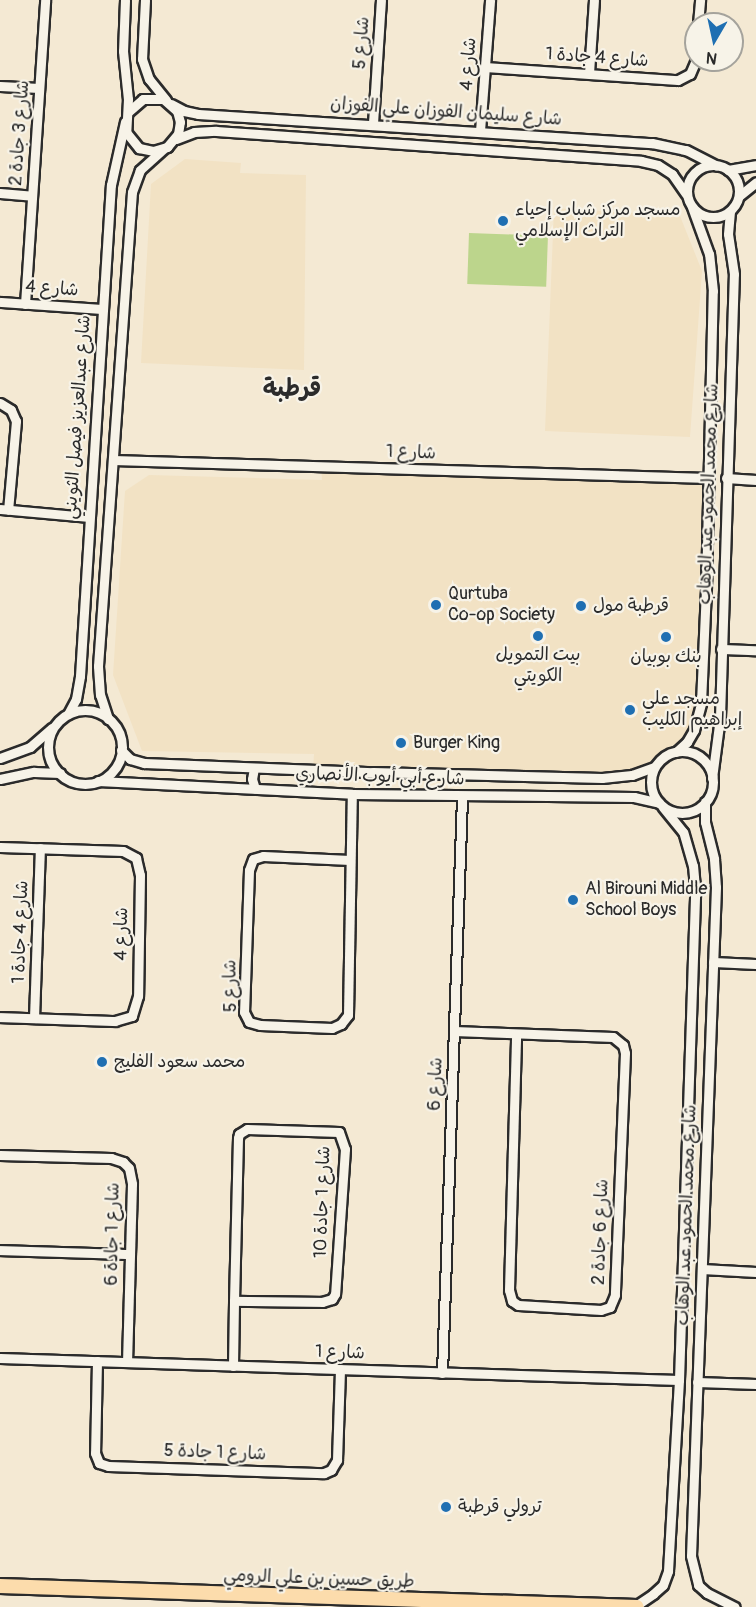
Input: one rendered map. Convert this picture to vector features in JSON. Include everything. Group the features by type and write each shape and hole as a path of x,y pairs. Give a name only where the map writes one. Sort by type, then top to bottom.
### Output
{"highway":[{"name":"طريق حسين بن علي الرومي","path":"0,1586 635,1607"}],"street":[{"name":"شارع 3 جادة 2","path":"26,304 45,0"},
{"path":"125,0 123,51 128,112 125,122 128,137 134,145 148,151 163,149 176,139 180,122 169,103 150,79 142,59 145,0"},
{"name":"شارع 5","path":"373,123 381,0"},
{"name":"شارع 4","path":"480,131 490,0"},
{"path":"589,73 594,0"},
{"name":"شارع 4 جادة 1","path":"485,67 678,80 691,72"},
{"path":"0,86 39,88"},
{"path":"128,112 143,99 153,97 169,103"},
{"name":"شارع سليمان الفوزان علي الفوزان","path":"169,103 194,114 373,123 663,144 686,150 716,165"},
{"path":"262,135 264,117"},
{"name":"شارع عبدالعزيز فيصل الثويني","path":"68,714 74,704 79,682 101,309 112,176 125,122"},
{"name":"شارع سليمان الفوزان علي الفوزان","path":"176,139 208,131 641,161 658,165 672,174 686,194"},
{"name":"شارع عبدالعزيز فيصل الثويني","path":"108,719 100,695 98,666 132,192 137,176 144,165 163,149"},
{"path":"739,196 736,179 728,170 716,165 704,167 696,172 690,180 686,194 692,207 710,217 721,217 730,212 739,196 756,182"},
{"path":"728,170 756,165"},
{"path":"0,193 32,196"},
{"name":"شارع محمد الحمود عبد الوهاب","path":"676,752 687,742 694,730 701,703 708,478 713,280 704,238 692,207"},
{"name":"شارع محمد الحمود عبد الوهاب","path":"712,778 720,717 734,274 728,234 730,212"},
{"name":"شارع 4","path":"0,302 101,309"},
{"path":"0,404 11,410 16,421 4,510 88,517"},
{"name":"شارع 1","path":"113,460 708,478"},
{"path":"726,478 756,480"},
{"path":"721,649 756,650"},
{"path":"0,758 30,747 56,724 68,714 91,710 108,719 120,735 121,750 116,767 98,781 77,783 60,773 50,760 48,747 50,735 56,724"},
{"name":"شارع أبي أيوب الأنصاري","path":"121,750 130,759 144,763 254,768 602,778 632,775 654,767"},
{"path":"676,752 698,756 709,768 712,778 711,794 705,802 697,809 682,813 661,805 651,783 654,767 666,756 676,752"},
{"path":"254,768 252,779 255,789"},
{"path":"0,779 34,772 60,773"},
{"name":"شارع أبي أيوب الأنصاري","path":"98,781 352,794 634,797 661,805"},
{"name":"شارع 5","path":"350,860 263,856 254,859 249,870 244,1012 249,1022 260,1025 332,1028 341,1024 348,1015 352,794"},
{"name":"شارع 6","path":"442,1373 462,796"},
{"name":"شارع محمد الحمود عبد الوهاب","path":"705,802 705,822 714,859 716,887 694,1466 693,1572 698,1585 707,1593 735,1607"},
{"name":"شارع محمد الحمود عبد الوهاب","path":"635,1607 663,1585 668,1572 679,1380 692,1006 693,866 683,832 661,805"},
{"name":"شارع 4","path":"0,847 123,851 136,858 140,875 138,996 135,1012 123,1021 0,1017"},
{"name":"شارع 4 جادة 1","path":"34,1018 40,848"},
{"path":"713,962 756,964"},
{"path":"692,1006 701,1012 710,1007"},
{"path":"691,1033 700,1029 709,1033"},
{"name":"شارع 6 جادة 2","path":"454,1031 613,1037 622,1045 625,1053 615,1295 610,1306 601,1310 518,1305 512,1301 509,1290 516,1034"},
{"name":"شارع 1 جادة 10","path":"233,1366 234,1301 239,1134 247,1129 339,1132 345,1149 335,1294 332,1299 322,1302 234,1301"},
{"name":"شارع 1 جادة 6","path":"0,1155 111,1158 123,1162 129,1168 132,1180 127,1362"},
{"path":"0,1250 129,1254"},
{"path":"702,1269 756,1272"},
{"name":"شارع 1","path":"0,1358 679,1380"},
{"name":"شارع 1 جادة 5","path":"97,1361 95,1453 99,1463 120,1466 324,1473 331,1470 337,1460 340,1369"},
{"path":"698,1382 756,1384"},
{"path":"675,1462 684,1468 694,1466"}],"shaded area":[{"path":"185,159 241,163 240,173 306,175 304,370 141,363 151,184"},
{"path":"554,208 680,216 702,271 690,437 545,431"},
{"path":"321,467 708,478 698,717 676,752 666,756 654,767 632,775 313,770 314,754 142,751 113,675 125,491 149,475 322,480"}],"green space":[{"path":"469,233 548,236 546,287 467,284"}],"place":[{"name":"مسجد مركز شباب إحياء التراث الإسلامي","path":"503,221"},
{"name":"Qurtuba Co-op Society","path":"436,605"},
{"name":"قرطبة مول","path":"581,606"},
{"name":"بيت التمويل الكويتي","path":"538,636"},
{"name":"بنك بوبيان","path":"666,637"},
{"name":"مسجد علي إبراهيم الكليب","path":"630,710"},
{"name":"Burger King","path":"401,743"},
{"name":"Al Birouni Middle School Boys","path":"573,900"},
{"name":"محمد سعود الفليج","path":"102,1062"},
{"name":"ترولي قرطبة","path":"446,1507"}],"district":[{"name":"قرطبة","path":"292,389"}]}
